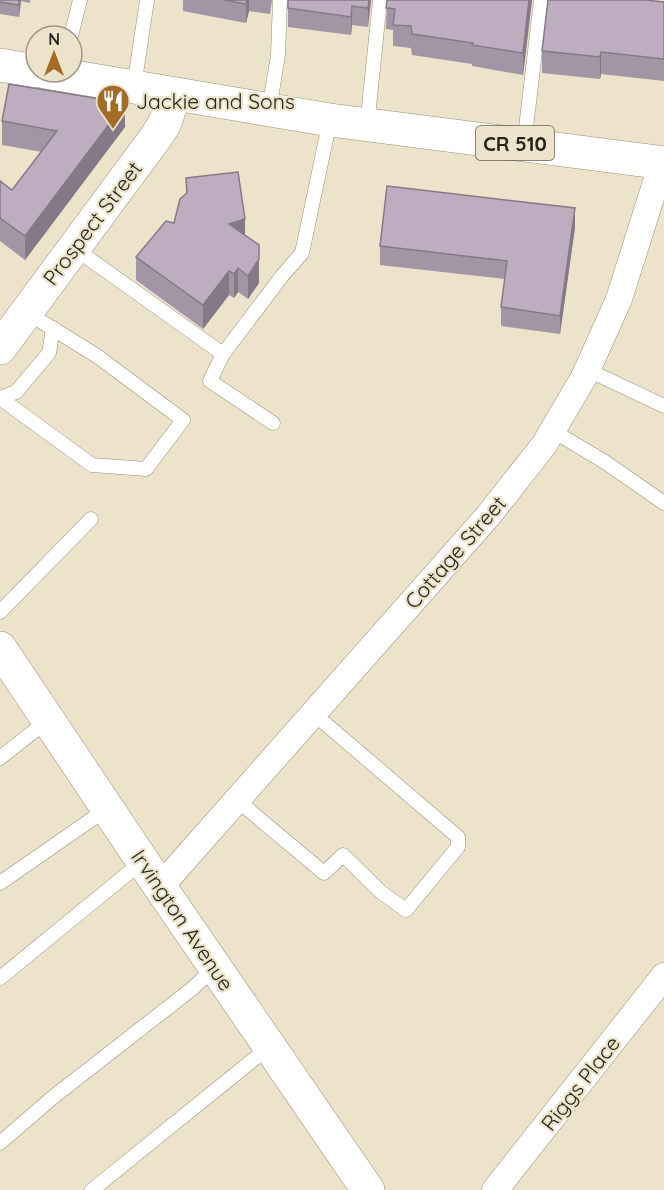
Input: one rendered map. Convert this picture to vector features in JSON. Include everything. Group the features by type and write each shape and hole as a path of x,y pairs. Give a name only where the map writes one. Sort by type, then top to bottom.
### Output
{"main road":[{"name":"CR 510","path":"0,64 24,68"},
{"name":"CR 510","path":"84,78 367,126 663,163"},
{"name":"Prospect Street","path":"0,348 40,320 74,248 165,123 174,94"},
{"name":"Irvington Avenue","path":"0,648 47,721 368,1190"}],"street":[{"name":"Cottage Street","path":"152,874 237,800 488,516 544,445 588,370 619,299 663,163"},
{"name":"Riggs Place","path":"495,1190 664,976"}],"lane":[{"path":"74,24 80,0"},
{"path":"134,87 147,0"},
{"path":"269,110 278,55 280,0"},
{"path":"367,126 380,0"},
{"path":"524,145 541,0"},
{"path":"273,423 210,381 224,354 302,253 330,120"},
{"path":"74,248 224,354"},
{"path":"0,398 92,465 146,469 183,420 96,356 40,320"},
{"path":"0,398 16,392 49,352 40,320"},
{"path":"588,370 664,406"},
{"path":"553,431 605,462 664,503"},
{"path":"0,612 91,519"},
{"path":"237,800 324,873 343,855 382,893 406,910 458,847 458,837 314,714"},
{"path":"0,758 47,721"},
{"path":"0,883 108,808"},
{"path":"0,978 152,874"},
{"path":"0,1143 52,1098 193,988 215,967"},
{"path":"92,1190 269,1047"}],"building":[{"path":"0,0 19,0 19,5 0,2"},
{"path":"224,0 247,0 246,4"},
{"path":"288,0 369,0 368,8 352,6 351,17 288,8"},
{"path":"387,0 529,0 523,53 412,34 411,26 393,25 395,9 386,8"},
{"path":"548,0 664,2 664,59 601,52 600,57 542,51"},
{"path":"9,84 125,103 25,236 0,218 0,181 12,190 57,131 2,121"},
{"path":"238,172 245,219 229,224 259,245 259,259 248,276 238,268 234,274 229,271 203,305 136,257 166,221 174,223 180,199 187,193 186,178"},
{"path":"387,186 575,208 560,316 501,307 507,261 380,246"}],"place":[{"name":"Jackie and Sons","path":"113,130"}]}
